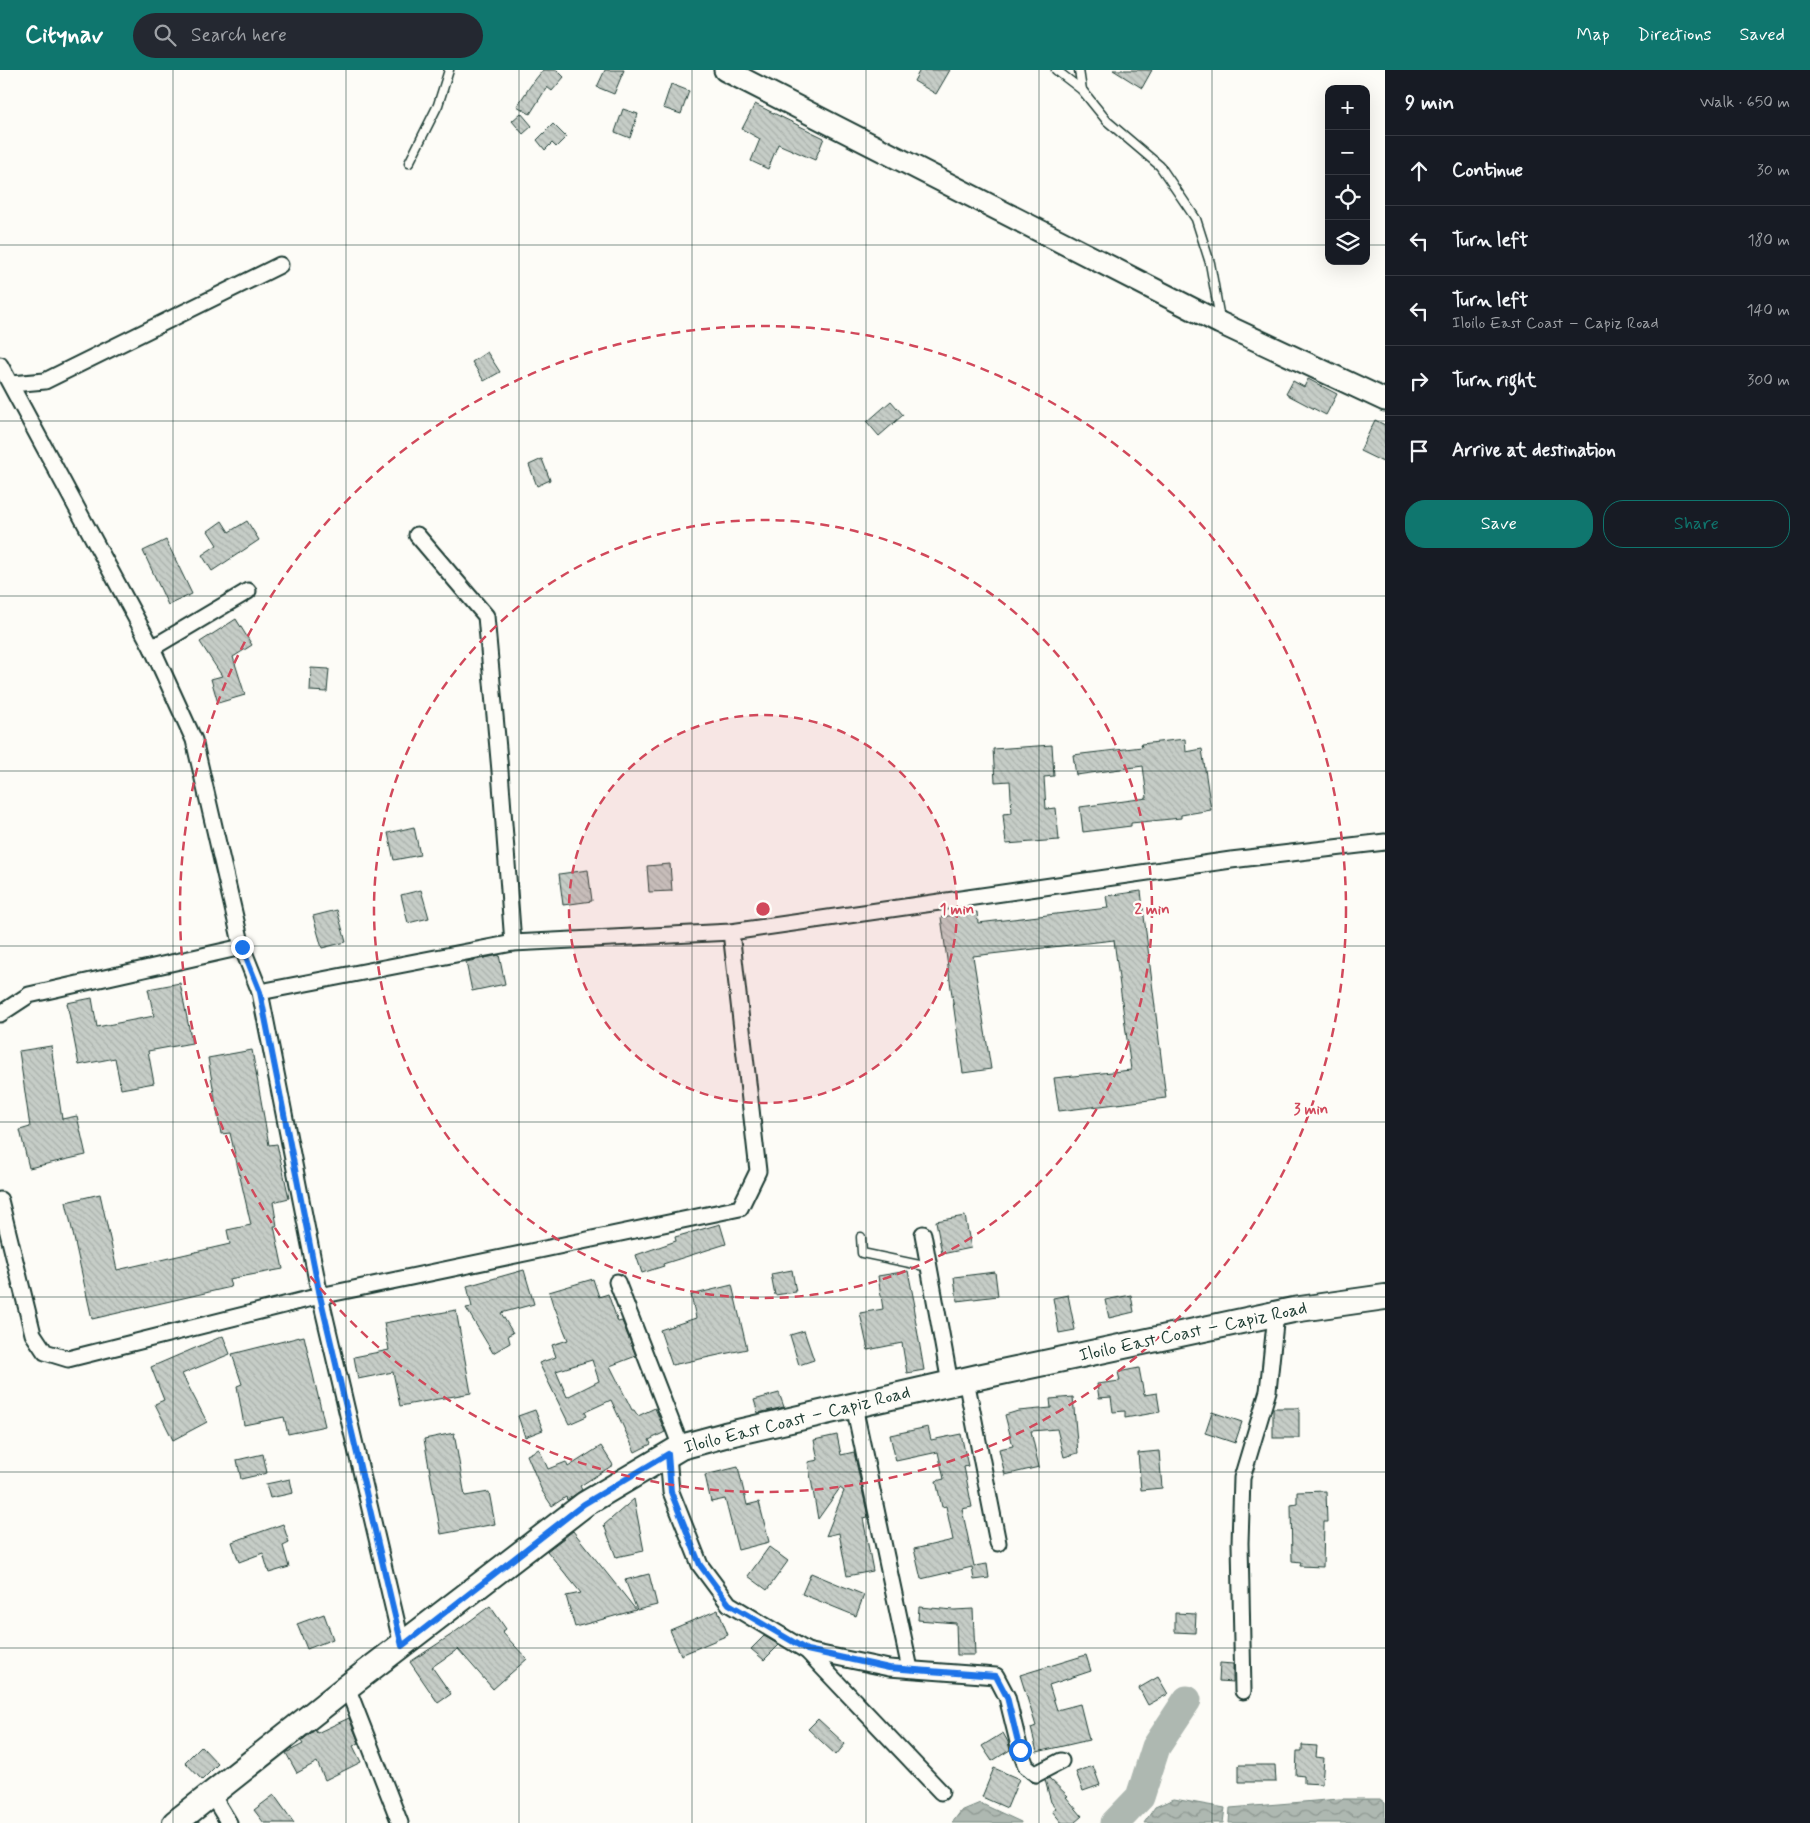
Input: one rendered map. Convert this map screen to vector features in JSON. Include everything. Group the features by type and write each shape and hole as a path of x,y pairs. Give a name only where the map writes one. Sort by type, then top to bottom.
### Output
{"main road":[{"path":"739,73 1220,323 1385,400"},
{"name":"Iloilo East Coast – Capiz Road","path":"175,1823 584,1504 675,1450 958,1382 1276,1314 1385,1297"}],"street":[{"path":"11,384 45,381 280,266"},
{"path":"0,366 152,648 194,740 242,947 260,992 320,1296 402,1646"},
{"path":"417,535 486,616 513,943"},
{"path":"152,648 248,591"},
{"path":"260,992 513,943 731,932 1232,860 1385,842"},
{"path":"0,1200 32,1334 45,1352 68,1359 320,1296 740,1208 758,1171 731,932"},
{"path":"0,1014 29,995 242,947"},
{"path":"923,1234 929,1267 998,1543"},
{"path":"617,1282 675,1450 671,1492 700,1565 729,1604 807,1650 941,1792"},
{"path":"1243,1692 1240,1543 1242,1478 1268,1391 1276,1314"},
{"path":"854,1406 910,1670"},
{"path":"807,1650 889,1668 996,1676 1007,1697 1020,1750 1026,1766 1036,1774 1061,1761"},
{"path":"346,1688 400,1823"},
{"path":"212,1795 228,1823"}],"lane":[{"path":"409,163 438,105 449,70"},
{"path":"1056,70 1082,90 1107,121 1160,166 1196,219 1210,263 1220,323"},
{"path":"1079,70 1082,90"},
{"path":"861,1237 862,1253 929,1267"}],"water":[{"path":"1174,1799 1225,1808 1223,1823 1144,1823 1155,1807"},
{"path":"1339,1799 1380,1799 1385,1803 1385,1823 1229,1823 1230,1808"},
{"path":"980,1803 1021,1823 952,1823 961,1811"}],"building":[{"path":"543,70 557,70 564,77 552,91 547,87 530,114 517,106"},
{"path":"605,70 624,70 614,94 597,87"},
{"path":"920,70 950,70 936,94 914,81"},
{"path":"1113,70 1152,70 1142,88"},
{"path":"671,84 689,91 681,114 663,108"},
{"path":"755,104 824,138 815,160 778,144 768,169 751,161 760,139 742,129"},
{"path":"623,109 638,114 630,138 615,132"},
{"path":"521,113 532,126 523,134 512,121"},
{"path":"553,124 566,137 556,147 552,143 545,150 537,140"},
{"path":"487,352 500,372 484,381 472,362"},
{"path":"1308,379 1337,394 1326,415 1286,394 1293,381 1304,387"},
{"path":"891,401 903,415 879,436 867,422"},
{"path":"1375,420 1385,425 1385,463 1360,451"},
{"path":"542,459 550,480 537,486 529,465"},
{"path":"222,521 229,532 247,521 259,540 212,571 202,555 217,545 208,531"},
{"path":"166,540 192,594 168,605 143,551"},
{"path":"236,619 252,645 233,657 245,695 218,703 211,679 222,676 200,642"},
{"path":"311,668 329,669 327,692 310,691"},
{"path":"1185,739 1186,752 1202,749 1211,810 1181,815 1181,818 1131,823 1131,826 1083,832 1080,807 1147,798 1143,766 1076,775 1073,755 1142,747 1141,744"},
{"path":"1052,745 1054,776 1044,777 1046,809 1056,808 1059,840 1006,844 1003,814 1012,813 1010,781 995,782 993,749"},
{"path":"414,827 420,855 394,860 388,833"},
{"path":"670,864 672,891 649,892 647,866"},
{"path":"588,870 592,901 563,905 559,874"},
{"path":"421,890 429,918 408,923 401,895"},
{"path":"1141,891 1166,1098 1059,1111 1054,1078 1131,1070 1114,940 973,956 991,1069 963,1073 941,917 977,912 978,923 1108,908 1106,896"},
{"path":"337,910 346,942 322,948 313,916"},
{"path":"499,955 505,984 472,991 466,962"},
{"path":"180,983 192,1043 148,1051 154,1083 121,1089 115,1058 79,1065 67,1003 92,998 97,1027 154,1016 148,989"},
{"path":"51,1046 62,1119 77,1116 86,1155 29,1168 20,1130 30,1127 19,1051"},
{"path":"252,1050 269,1145 277,1144 289,1198 273,1202 277,1226 274,1226 283,1269 229,1279 231,1287 92,1319 66,1202 100,1194 117,1270 230,1244 227,1230 251,1225 230,1133 221,1134 208,1058"},
{"path":"965,1216 971,1248 942,1254 936,1221"},
{"path":"720,1224 726,1244 663,1264 664,1266 642,1273 636,1255 676,1241 675,1237"},
{"path":"524,1270 534,1304 501,1313 513,1333 508,1335 510,1343 493,1353 466,1308 472,1307 467,1286"},
{"path":"792,1270 796,1292 775,1295 771,1274"},
{"path":"908,1271 924,1370 907,1373 902,1343 868,1350 860,1313 883,1309 878,1276"},
{"path":"995,1272 998,1296 957,1301 954,1277"},
{"path":"593,1279 599,1297 608,1294 618,1322 622,1321 636,1356 610,1366 632,1410 638,1416 655,1408 665,1432 649,1440 651,1444 635,1452 611,1400 585,1412 587,1416 569,1424 539,1363 556,1357 552,1345 568,1340 549,1292","holes":["592,1360 599,1381 567,1397 556,1371"]},
{"path":"732,1285 747,1349 672,1365 660,1330 696,1318 691,1295"},
{"path":"1068,1295 1075,1330 1059,1333 1053,1298"},
{"path":"1131,1295 1134,1312 1109,1318 1105,1300"},
{"path":"456,1310 471,1393 400,1406 393,1372 358,1379 354,1357 389,1350 384,1323"},
{"path":"804,1331 814,1360 799,1365 790,1335"},
{"path":"223,1336 230,1354 182,1374 207,1422 173,1440 155,1404 164,1400 151,1367"},
{"path":"304,1336 325,1426 288,1434 284,1417 244,1425 237,1386 242,1384 232,1354"},
{"path":"1139,1368 1144,1395 1157,1393 1160,1412 1125,1418 1125,1411 1113,1412 1111,1397 1099,1398 1097,1384 1120,1381 1118,1372"},
{"path":"779,1393 784,1407 758,1413 754,1400"},
{"path":"1073,1397 1078,1453 1064,1457 1057,1429 1031,1431 1039,1467 1005,1475 999,1449 1013,1446 1005,1415 1018,1411 1051,1408 1050,1399"},
{"path":"1273,1408 1299,1408 1299,1438 1273,1438"},
{"path":"535,1410 543,1430 525,1437 518,1416"},
{"path":"1212,1412 1242,1422 1235,1443 1205,1433"},
{"path":"928,1427 931,1440 961,1434 968,1466 964,1467 972,1507 962,1509 974,1566 987,1564 989,1578 974,1580 972,1567 921,1579 914,1549 953,1540 946,1506 942,1507 936,1481 944,1479 938,1452 896,1461 890,1435"},
{"path":"454,1433 465,1496 489,1492 495,1524 441,1534 424,1439"},
{"path":"837,1435 841,1455 854,1452 868,1517 863,1518 873,1571 847,1576 839,1533 826,1536 844,1491 840,1488 818,1519 808,1462 818,1460 814,1440"},
{"path":"601,1446 613,1465 580,1486 582,1490 567,1500 566,1497 552,1506 542,1491 527,1455 539,1449 548,1469 566,1462 568,1467"},
{"path":"1159,1451 1162,1488 1141,1490 1138,1453"},
{"path":"263,1454 267,1473 241,1479 237,1460"},
{"path":"738,1467 747,1505 759,1502 769,1542 738,1550 725,1499 711,1502 705,1475"},
{"path":"290,1479 293,1493 270,1498 266,1484"},
{"path":"1326,1491 1327,1522 1324,1522 1323,1567 1300,1566 1301,1562 1292,1561 1291,1505 1297,1504 1297,1492"},
{"path":"634,1499 644,1551 616,1557 604,1525"},
{"path":"283,1524 289,1543 283,1546 289,1567 269,1573 263,1553 239,1562 232,1542"},
{"path":"573,1531 636,1610 575,1627 566,1596 581,1593 547,1551"},
{"path":"769,1547 788,1561 767,1590 748,1576"},
{"path":"811,1573 864,1595 856,1616 802,1594"},
{"path":"649,1574 657,1605 637,1610 625,1580"},
{"path":"490,1606 506,1629 502,1632 527,1659 493,1689 458,1649 432,1667 451,1694 438,1703 410,1662"},
{"path":"919,1607 954,1610 973,1609 975,1655 957,1655 956,1623 918,1620"},
{"path":"718,1610 728,1635 681,1655 670,1630"},
{"path":"1175,1613 1196,1614 1195,1633 1175,1632"},
{"path":"324,1614 333,1639 307,1649 297,1624"},
{"path":"764,1636 779,1645 764,1660 751,1649"},
{"path":"1086,1655 1091,1671 1049,1685 1057,1710 1080,1704 1089,1740 1037,1752 1031,1728 1036,1726 1020,1675"},
{"path":"1220,1663 1233,1664 1233,1682 1219,1681"},
{"path":"1158,1677 1168,1694 1148,1705 1139,1688"},
{"path":"349,1718 359,1743 353,1746 361,1762 325,1780 317,1762 297,1773 286,1753 303,1744 301,1741 315,1730 317,1733"},
{"path":"818,1719 845,1744 836,1755 808,1729"},
{"path":"1003,1733 1010,1750 992,1761 982,1746"},
{"path":"1302,1745 1317,1746 1316,1757 1324,1758 1322,1784 1304,1783 1304,1776 1296,1775 1297,1751 1302,1751"},
{"path":"201,1746 218,1764 202,1780 185,1762"},
{"path":"1239,1765 1275,1765 1276,1782 1239,1782"},
{"path":"1093,1766 1100,1785 1083,1791 1076,1772"},
{"path":"994,1768 1019,1779 1007,1808 982,1797"},
{"path":"1049,1778 1068,1796 1066,1797 1082,1816 1074,1823 1062,1823 1052,1811 1056,1808 1051,1802 1045,1780"},
{"path":"274,1795 294,1823 264,1823 254,1810"}],"waterway":[{"path":"1115,1823 1140,1797 1156,1747 1187,1700"}],"route":[{"path":"242,947 260,992 320,1296 402,1646 584,1504 668,1454 671,1492 700,1565 729,1604 807,1650 889,1668 996,1676 1007,1697 1020,1750"}]}
